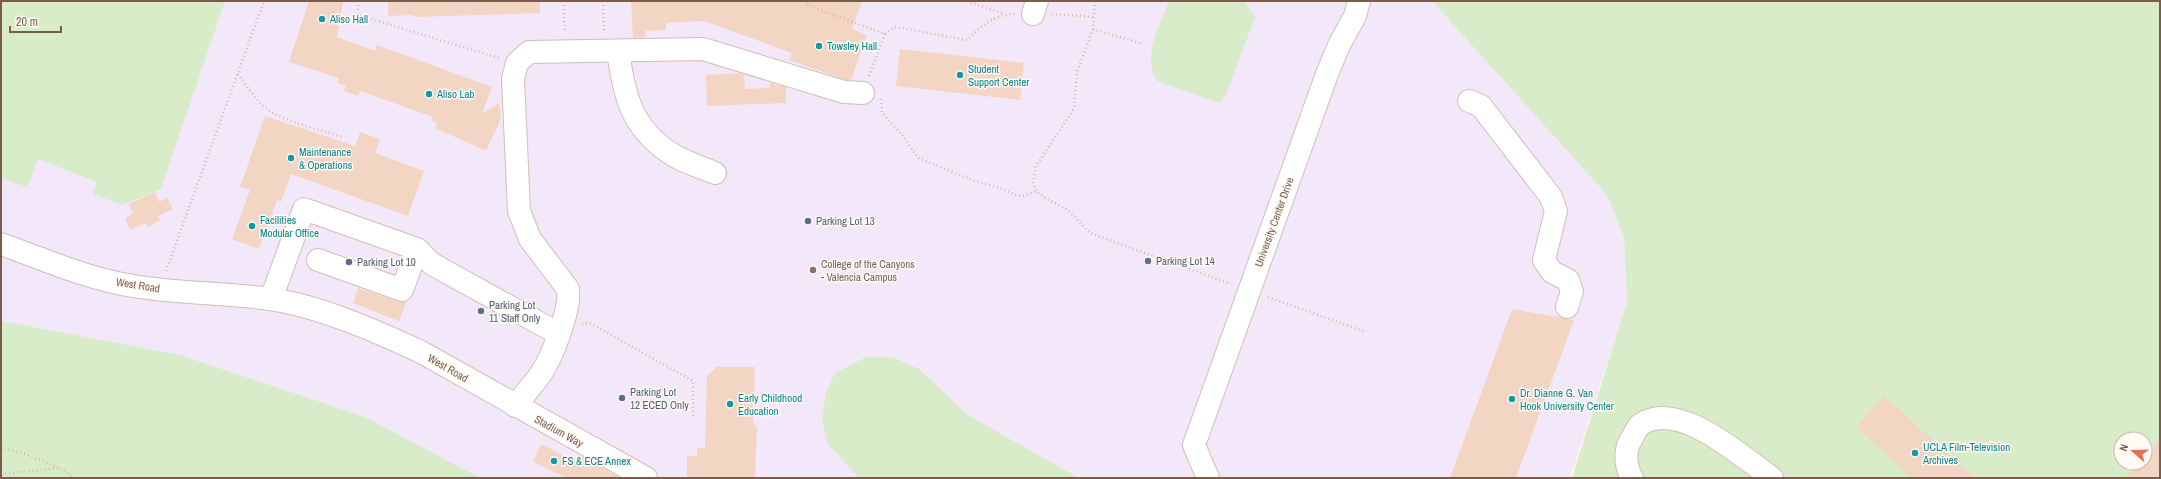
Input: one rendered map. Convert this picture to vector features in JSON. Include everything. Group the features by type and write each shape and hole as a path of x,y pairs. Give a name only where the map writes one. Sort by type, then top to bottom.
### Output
{"street":[{"name":"University Center Drive","path":"1208,478 1194,445 1327,74 1339,45 1355,16 1359,1"},
{"path":"611,45 632,113 652,138 671,154 716,173"},
{"path":"515,406 541,374 559,334 570,299 568,289 530,239 519,211 513,79 523,58 611,45 703,49 844,92 863,93"},
{"path":"1469,101 1481,106 1551,197 1556,211 1544,260 1552,272 1568,280 1572,291 1567,307"},
{"path":"271,299 304,209 417,249 432,264 559,334"},
{"name":"West Road","path":"1,244 93,276 121,284 271,299 331,316 385,336 421,352 515,406"},
{"path":"318,260 402,290 417,249"},
{"name":"Stadium Way","path":"515,406 646,478"},
{"path":"1632,478 1627,469 1627,444 1640,426 1656,418 1676,418 1699,427 1772,478"}],"path":[{"path":"160,289 264,1"},
{"path":"358,1 358,15 523,58"},
{"path":"603,1 611,45"},
{"path":"804,1 812,7 885,34"},
{"path":"967,1 1004,14"},
{"path":"1095,1 1093,29 1077,72 1074,109 1036,166 1033,183 1036,191 1045,198 1068,210 1090,233 1366,332"},
{"path":"1035,7 1004,14 978,28 967,40 895,27 885,34 863,93 875,92 882,100 882,113 902,135 918,158 1015,195 1023,196 1036,191"},
{"path":"1068,16 1094,17"},
{"path":"1093,29 1143,44"},
{"path":"238,74 255,97 270,111 289,120 342,137"},
{"path":"578,323 586,325 590,323 693,381 693,420"},
{"path":"1,447 26,454 60,468 74,478"},
{"path":"1,474 60,468"}],"shaded area":[{"name":"College of the Canyons - Valencia Campus","path":"1,1 1432,1 1607,195 1624,237 1627,302 1570,478 1,478"}],"green space":[{"path":"1,1 225,1 161,189 122,205 93,194 97,182 38,159 27,187 1,178"},
{"path":"1169,1 1244,1 1255,17 1225,97 1219,103 1157,81 1151,62 1152,52 1157,31"},
{"path":"1432,1 2160,1 2160,478 1572,478 1627,302 1624,237 1607,195"},
{"path":"1,321 180,355 365,417 480,478 1,478"},
{"path":"866,357 892,357 919,369 969,416 1079,478 859,478 828,444 822,420 826,393 835,373"}],"building":[{"name":"Aliso Lab","path":"309,1 343,1 337,37 375,51 377,45 492,87 482,114 499,103 501,119 486,151 435,128 437,123 432,121 433,117 360,91 358,96 344,91 346,86 338,83 339,78 289,62"},
{"path":"388,1 540,1 540,13 415,17 411,15 388,16"},
{"name":"Towsley Hall","path":"631,1 862,1 852,29 867,35 851,80 846,80 789,60 792,53 704,21 666,23 666,30 645,31 646,37 633,38"},
{"name":"Student Support Center","path":"900,49 1024,63 1020,100 896,86"},
{"path":"740,73 744,75 745,89 770,88 770,83 786,87 786,103 707,106 706,75"},
{"path":"265,116 355,146 360,132 380,139 375,153 424,171 408,216 291,174 281,202 277,200 259,249 232,239 250,190 240,187"},
{"path":"155,192 159,202 167,198 173,209 158,216 160,220 148,227 146,223 130,230 125,218 133,214 129,204"},
{"path":"358,288 398,302 406,302 399,321 353,303"},
{"name":"Dr. Dianne G. Van Hook University Center","path":"1512,309 1574,320 1516,478 1450,478"},
{"name":"Early Childhood Education","path":"717,367 755,367 753,423 757,427 755,478 687,477 687,456 697,456 697,448 705,448 707,376"},
{"name":"UCLA Film-Television Archives","path":"1884,396 1975,478 1912,478 1856,427"},
{"path":"2160,439 2160,478 2125,478 2132,471 2153,471 2153,447"},
{"path":"541,444 579,463 583,457 620,478 567,478 533,462"}],"place":[{"name":"Aliso Hall","path":"322,19"},
{"name":"Towsley Hall","path":"819,46"},
{"name":"Student Support Center","path":"960,75"},
{"name":"Aliso Lab","path":"429,94"},
{"name":"Maintenance & Operations","path":"291,158"},
{"name":"Parking Lot 13","path":"808,221"},
{"name":"Facilities Modular Office","path":"252,226"},
{"name":"Parking Lot 14","path":"1148,261"},
{"name":"Parking Lot 10","path":"349,262"},
{"name":"College of the Canyons - Valencia Campus","path":"813,270"},
{"name":"Parking Lot 11 Staff Only","path":"481,311"},
{"name":"Parking Lot 12 ECED Only","path":"622,398"},
{"name":"Dr. Dianne G. Van Hook University Center","path":"1512,399"},
{"name":"Early Childhood Education","path":"730,404"},
{"name":"UCLA Film-Television Archives","path":"1915,453"},
{"name":"FS & ECE Annex","path":"554,461"}]}
